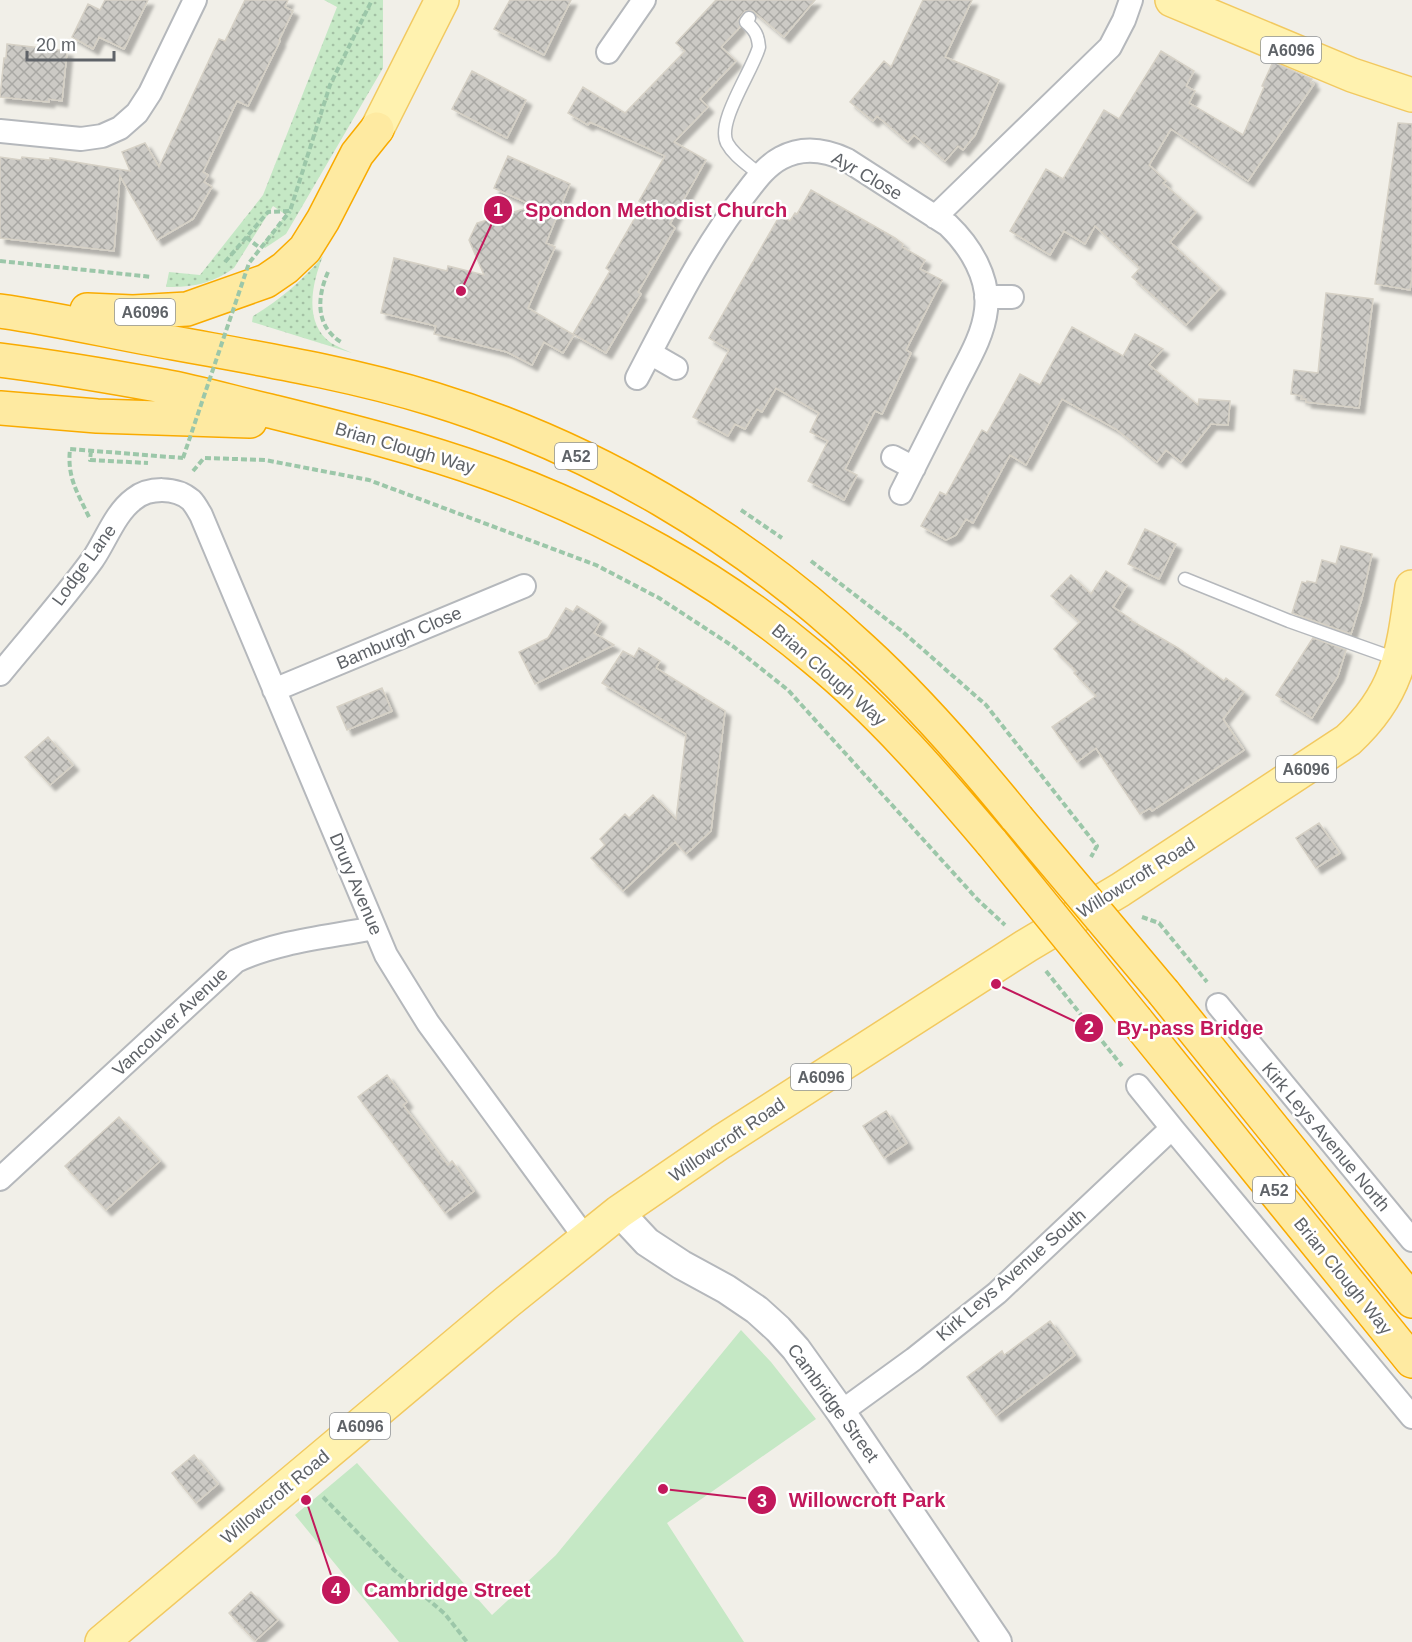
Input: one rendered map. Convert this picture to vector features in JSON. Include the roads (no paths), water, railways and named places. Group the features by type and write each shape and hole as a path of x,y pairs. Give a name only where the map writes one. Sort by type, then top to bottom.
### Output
{"highway":[{"name":"A6096","path":"10,312 88,310 154,312 187,309 266,281 285,268 305,249 323,220 357,154 377,129"},
{"name":"Brian Clough Way","path":"10,312 367,381 433,399 481,415 607,470 657,496 741,549 825,615 863,649 945,733 1164,993 1412,1301"},
{"name":"Brian Clough Way","path":"0,360 166,386 401,445 471,467 525,487 623,532 700,576 773,626 852,691 935,775 1412,1361"},
{"path":"0,408 98,416 247,421 297,418"}],"main road":[{"name":"A6096","path":"377,129 442,0"},
{"name":"A6096","path":"1172,0 1352,75 1412,95"},
{"name":"Willowcroft Road","path":"102,1642 507,1302 619,1212 721,1142 1026,946 1120,890 1335,749 1363,726 1379,706 1404,664 1412,587"}],"street":[{"path":"0,131 81,139 102,136 120,128 137,113 150,93 195,0"},
{"path":"608,52 644,0"},
{"path":"936,217 1110,47 1131,0"},
{"name":"Ayr Close","path":"637,378 706,251 760,175 771,164 788,154 800,151 824,151 847,160 936,217 956,233 972,255 983,280 986,297 986,310 976,345 901,493"},
{"path":"986,297 1012,297"},
{"path":"650,354 676,368"},
{"path":"893,457 914,468"},
{"name":"Lodge Lane","path":"0,674 80,576 123,511 135,498 148,492 162,490 187,497"},
{"name":"Drury Avenue","path":"187,497 201,515 386,955 428,1023 586,1239"},
{"name":"Bamburgh Close","path":"274,690 524,586"},
{"name":"Vancouver Avenue","path":"0,1179 236,961 272,948 374,928"},
{"name":"Kirk Leys Avenue North","path":"1218,1005 1412,1240"},
{"path":"1137,1086 1412,1417"},
{"name":"Kirk Leys Avenue South","path":"841,1412 914,1359 997,1293 1172,1128"},
{"name":"Cambridge Street","path":"619,1212 647,1242 757,1310 796,1349 997,1642"}],"lane":[{"path":"749,18 746,22 755,30 759,47 731,110 725,134 728,145 760,175"},
{"path":"1185,579 1297,625 1404,664"}],"place":[{"name":"Spondon Methodist Church","path":"461,291"},
{"name":"By-pass Bridge","path":"996,984"},
{"name":"Willowcroft Park","path":"663,1489"},
{"name":"Cambridge Street","path":"306,1500"}]}
